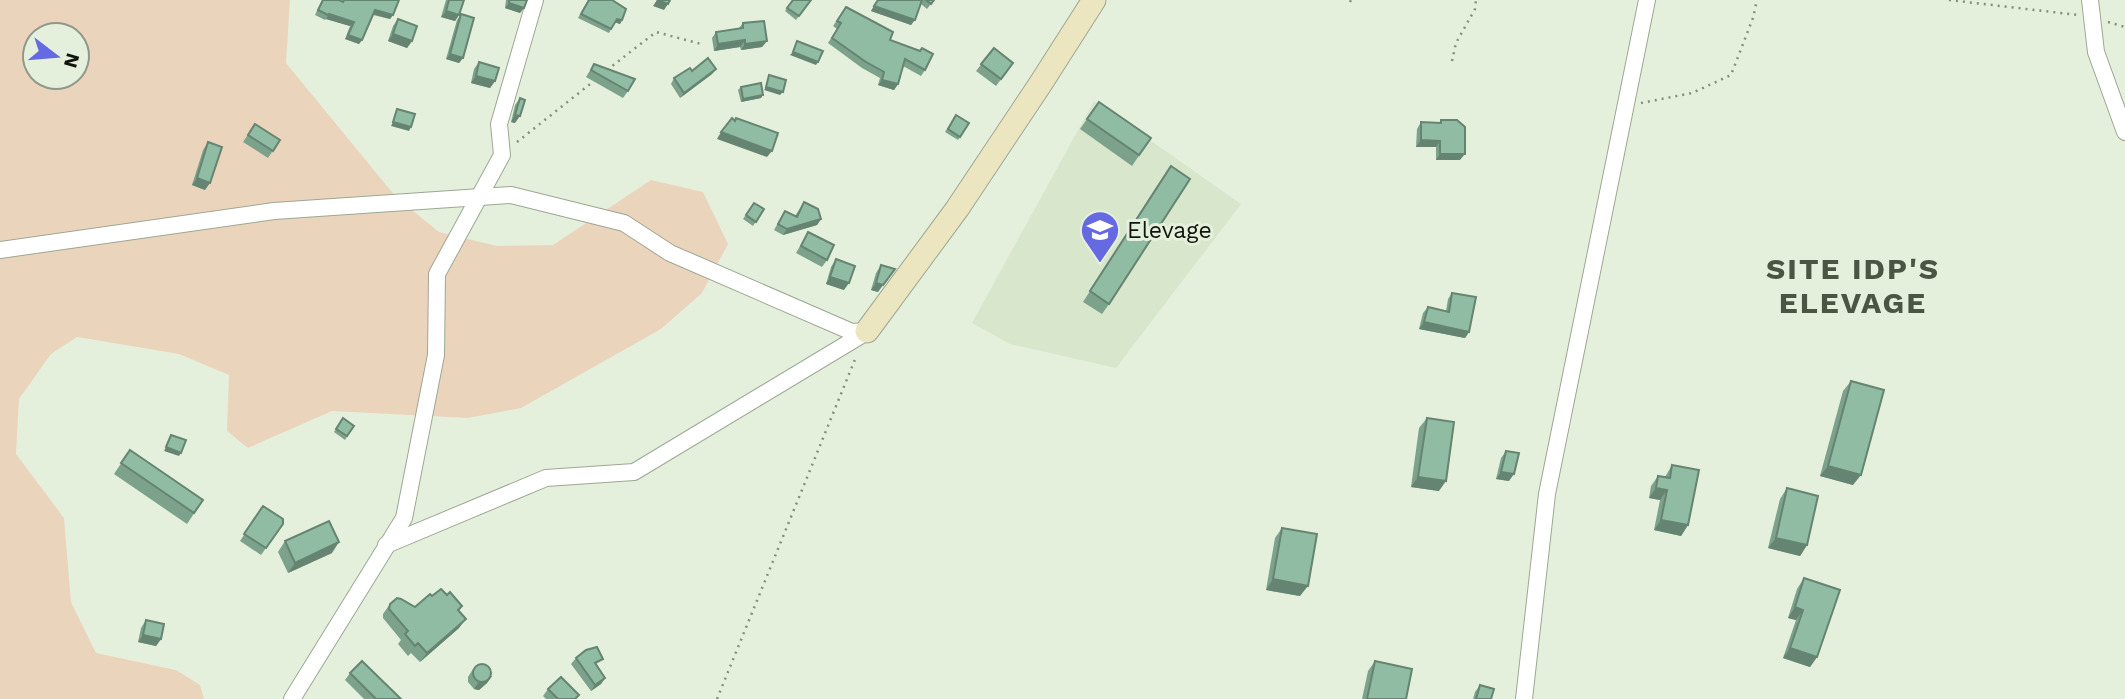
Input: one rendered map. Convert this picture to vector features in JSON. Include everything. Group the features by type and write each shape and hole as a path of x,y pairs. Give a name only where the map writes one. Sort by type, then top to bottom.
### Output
{"street":[{"path":"292,699 404,518 436,355 437,274 502,155 499,124 535,0"},
{"path":"386,545 546,478 634,472 867,331 957,209 1094,0"},
{"path":"1524,699 1547,494 1647,0"},
{"path":"2090,0 2096,52 2125,132"},
{"path":"0,250 274,211 510,195 624,223 670,253 852,332 867,331"}],"path":[{"path":"1452,61 1456,43 1475,9 1476,0"},
{"path":"1627,104 1692,93 1731,75 1753,18 1757,0"},
{"path":"1949,0 2091,17 2125,27"},
{"path":"603,73 656,32 701,44"},
{"path":"502,155 593,82"},
{"path":"717,699 867,331"}],"shaded area":[{"path":"0,0 290,0 286,63 396,197 439,232 497,246 553,245 651,180 703,192 728,244 702,293 661,329 521,408 468,418 332,411 248,448 227,431 229,375 179,354 77,337 51,354 19,399 16,454 64,518 71,602 96,653 176,670 200,685 204,699 0,699"},
{"name":"Elevage","path":"1094,101 1241,204 1116,368 1010,344 972,323"}],"building":[{"path":"323,0 399,0 393,15 375,10 362,40 348,35 354,22 318,10"},
{"path":"449,0 464,0 459,15 446,11"},
{"path":"509,0 527,0 524,8 509,3"},
{"path":"589,0 612,0 626,9 622,20 617,19 611,29 581,14"},
{"path":"793,0 811,0 799,16 787,8"},
{"path":"878,0 922,0 915,20 874,6"},
{"path":"846,7 893,32 890,40 920,51 922,48 933,54 925,70 905,59 898,84 882,80 884,72 832,38 841,23 837,21"},
{"path":"461,14 474,18 463,58 450,54"},
{"path":"398,19 417,26 412,41 393,34"},
{"path":"764,21 767,41 745,44 745,40 718,44 716,32 743,28 743,23"},
{"path":"797,41 823,51 818,62 793,52"},
{"path":"994,48 1013,63 1001,79 981,64"},
{"path":"708,58 716,69 684,93 674,78 690,68 692,71"},
{"path":"479,62 499,68 495,81 476,76"},
{"path":"594,64 635,79 628,91 591,70"},
{"path":"769,75 786,80 783,92 766,87"},
{"path":"761,83 763,95 743,99 741,87"},
{"path":"520,98 525,100 520,116 515,115"},
{"path":"1099,102 1151,138 1139,155 1087,119"},
{"path":"397,109 415,114 411,127 393,122"},
{"path":"956,115 969,123 960,137 948,129"},
{"path":"732,118 778,133 772,151 721,132"},
{"path":"1441,120 1457,120 1465,127 1465,154 1440,154 1440,141 1421,140 1421,122 1441,123"},
{"path":"255,124 280,140 273,151 248,135"},
{"path":"208,142 222,147 210,183 197,178"},
{"path":"1171,166 1190,179 1109,304 1090,291"},
{"path":"804,202 818,209 821,219 787,229 778,224 785,211 797,217"},
{"path":"754,203 764,209 756,222 746,215"},
{"path":"808,232 834,245 827,260 801,246"},
{"path":"836,259 855,266 849,283 830,277"},
{"path":"881,265 895,269 883,285 876,283"},
{"path":"1452,293 1476,297 1469,332 1424,322 1428,307 1449,312"},
{"path":"1851,381 1884,390 1861,475 1828,466"},
{"path":"343,418 354,426 347,436 336,429"},
{"path":"1427,418 1454,422 1446,481 1418,477"},
{"path":"171,435 186,440 181,453 166,447"},
{"path":"130,450 203,500 194,513 121,463"},
{"path":"1506,451 1519,453 1514,474 1501,472"},
{"path":"1672,465 1699,470 1688,525 1661,520 1667,490 1656,488 1658,476 1670,478"},
{"path":"1787,488 1818,496 1807,545 1776,538"},
{"path":"263,506 283,519 283,524 266,548 244,534"},
{"path":"329,521 339,542 295,563 285,541"},
{"path":"1282,528 1317,534 1308,586 1273,579"},
{"path":"1804,578 1840,590 1817,657 1790,648 1803,610 1795,607"},
{"path":"441,589 447,595 450,592 462,606 458,610 466,619 427,653 418,643 415,646 405,634 408,631 389,609 390,604 397,598 415,607 430,594 432,596"},
{"path":"146,620 164,624 161,639 143,635"},
{"path":"597,647 603,659 595,663 605,678 595,685 576,658 586,650"},
{"path":"362,661 401,699 376,699 350,673"},
{"path":"1375,661 1412,669 1406,699 1367,699"},
{"path":"478,664 486,664 491,673 489,680 478,682 473,677 473,669"},
{"path":"561,677 579,695 575,699 558,699 548,689"},
{"path":"1480,685 1494,689 1491,699 1476,699"}],"place":[{"name":"Elevage","path":"1100,264"}],"district":[{"name":"SITE IDP'S ELEVAGE","path":"1853,286"}]}
